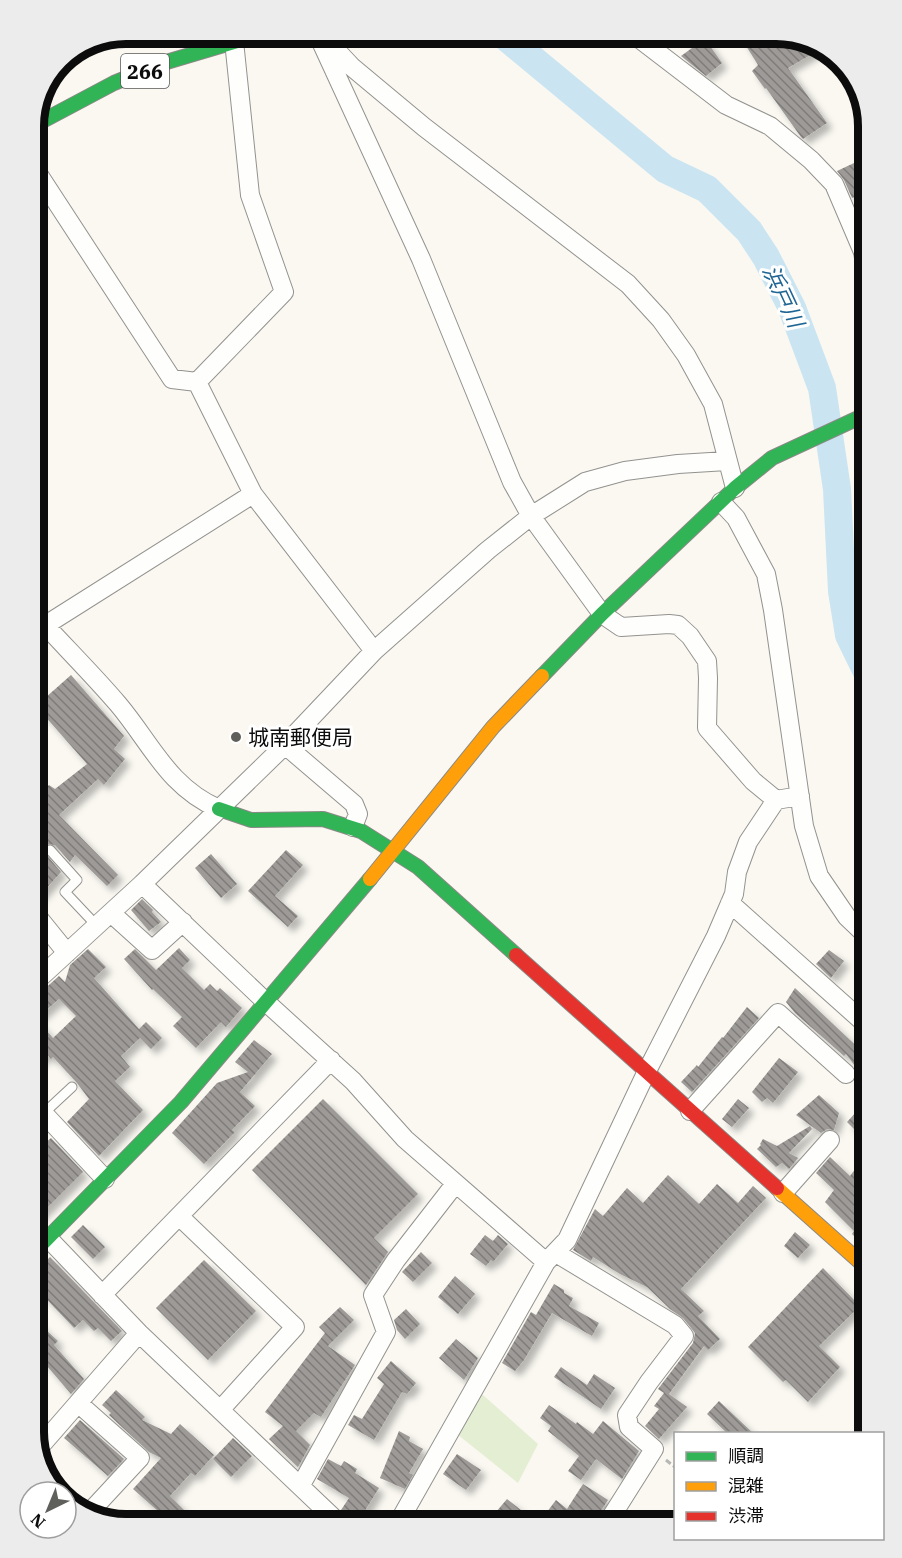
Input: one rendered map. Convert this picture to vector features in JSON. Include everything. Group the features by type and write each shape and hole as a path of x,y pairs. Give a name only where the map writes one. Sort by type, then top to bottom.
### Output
{"main road":[{"name":"266","path":"44,120 114,83 163,63 224,44"},
{"path":"44,1242 181,1102 394,851 493,726 602,614 735,488 772,458 858,418"},
{"path":"219,808 237,818 262,822 293,818 325,819 352,827 370,835 418,867 858,1260"}],"street":[{"path":"197,382 284,292 250,195 234,44"},
{"path":"322,44 332,70 421,259 512,482 531,516 602,614 621,627 678,625 690,636 707,661 707,728 753,781 776,800"},
{"path":"329,44 352,67 424,127 628,284 662,320 686,355 713,404 735,488"},
{"path":"646,44 726,105 770,126 811,160 834,184 858,240"},
{"path":"44,183 172,379 197,382"},
{"path":"197,382 253,494 374,651"},
{"path":"44,971 68,953 142,884 285,745 374,651 488,550 531,516 585,482 625,471 727,461"},
{"path":"44,621 253,494"},
{"path":"721,502 736,518 766,574 804,826 819,876 847,917 858,928"},
{"path":"44,632 119,705 157,759 184,789 206,803 219,808"},
{"path":"285,745 354,804 358,814 352,827"},
{"path":"403,1514 551,1257 567,1240 647,1071 716,936 734,894 737,872 748,842 776,800 800,796"},
{"path":"142,884 267,1003 331,1060 405,1139 455,1184 551,1257 675,1325 684,1336 627,1415 628,1427 654,1449 613,1514"},
{"path":"730,903 858,1018"},
{"path":"111,913 152,950 183,922"},
{"path":"44,924 68,953"},
{"path":"690,1111 772,1007 846,1074"},
{"path":"102,1295 331,1060"},
{"path":"44,1113 105,1179"},
{"path":"783,1193 830,1140"},
{"path":"301,1485 386,1332 374,1295 396,1260 455,1184"},
{"path":"179,1216 295,1327 221,1409"},
{"path":"48,1238 139,1333 330,1514"},
{"path":"45,1441 139,1333"},
{"path":"78,1403 140,1458 94,1508"}],"lane":[{"path":"50,850 77,880 65,892 97,926"},
{"path":"44,1103 72,1087"},
{"path":"44,1233 48,1238"}],"green space":[{"path":"475,1388 538,1444 518,1483 452,1430"}],"building":[{"path":"689,44 709,44 722,63 706,76 681,56 692,48"},
{"path":"745,44 793,45 814,53 788,68 827,123 803,139 752,71 758,65"},
{"path":"858,161 858,196 852,198 837,171"},
{"path":"71,675 124,736 114,749 125,759 104,785 98,779 59,815 118,875 107,886 75,855 70,862 55,845 48,844 44,847 44,789 49,785 55,789 87,764 44,715 44,699"},
{"path":"286,850 303,865 275,896 298,916 288,927 248,891"},
{"path":"44,852 61,872 44,891"},
{"path":"211,854 237,884 221,898 195,868"},
{"path":"142,899 161,922 149,931 131,910"},
{"path":"179,948 190,960 182,968 204,990 210,984 217,991 220,988 242,1008 226,1027 221,1022 196,1048 173,1026 182,1017 152,990 124,959 135,949 156,970"},
{"path":"88,949 106,967 94,978 139,1029 146,1022 162,1038 151,1049 140,1038 121,1056 130,1067 115,1081 143,1110 99,1156 67,1122 89,1099 53,1057 51,1059 47,1054 44,1057 44,1028 53,1038 76,1016 59,999 44,1012 44,989 59,976 65,982 70,965"},
{"path":"829,950 844,961 831,978 816,964"},
{"path":"795,988 858,1048 858,1070 846,1054 844,1056 795,1013 786,1002"},
{"path":"747,1007 759,1018 692,1092 681,1082 697,1065 698,1067"},
{"path":"254,1040 272,1054 240,1092 255,1106 232,1130 235,1132 204,1164 172,1133 217,1083 248,1072 235,1062"},
{"path":"779,1058 798,1072 773,1103 767,1098 762,1102 752,1092"},
{"path":"819,1095 839,1113 834,1130 827,1129 821,1133 796,1115"},
{"path":"323,1099 418,1194 374,1238 388,1252 366,1285 252,1170"},
{"path":"738,1099 749,1108 732,1127 722,1119"},
{"path":"858,1110 858,1133 847,1122"},
{"path":"810,1126 812,1129 789,1153 798,1158 789,1169 782,1163 776,1167 757,1149 763,1139 777,1146"},
{"path":"51,1138 83,1172 44,1211 44,1144"},
{"path":"830,1157 850,1176 856,1168 858,1170 858,1240 852,1234 854,1231 825,1202 834,1190 816,1173"},
{"path":"668,1175 699,1204 717,1184 738,1203 753,1186 766,1198 681,1289 704,1311 698,1316 720,1339 708,1350 704,1346 669,1394 687,1407 659,1439 645,1426 659,1409 654,1406 664,1393 658,1389 693,1343 695,1333 683,1318 647,1287 593,1257 591,1261 573,1250 595,1209 603,1216 627,1188 643,1203"},
{"path":"83,1225 105,1247 93,1259 71,1237"},
{"path":"795,1232 810,1245 798,1258 784,1246"},
{"path":"485,1235 493,1241 498,1235 508,1244 493,1262 491,1260 486,1266 470,1254"},
{"path":"421,1252 432,1263 413,1282 402,1272"},
{"path":"50,1257 122,1331 111,1341 98,1328 94,1331 83,1320 74,1328 44,1297 44,1263"},
{"path":"204,1260 256,1311 208,1360 156,1308"},
{"path":"823,1268 858,1304 858,1308 819,1346 840,1367 808,1402 786,1380 783,1382 748,1347"},
{"path":"455,1276 475,1294 458,1314 438,1297"},
{"path":"554,1284 573,1298 569,1306 599,1323 592,1336 552,1313 515,1371 502,1363 531,1312 536,1315"},
{"path":"340,1307 354,1320 328,1346 355,1365 321,1417 314,1413 296,1431 310,1445 298,1467 269,1439 283,1426 265,1412 325,1333 319,1327"},
{"path":"406,1309 420,1324 405,1339 397,1330 394,1320"},
{"path":"44,1328 58,1341 54,1345 84,1379 71,1394 44,1362"},
{"path":"456,1339 478,1358 464,1380 439,1358"},
{"path":"391,1361 416,1383 407,1394 402,1392 374,1440 348,1425 354,1415 362,1419 384,1384 377,1378"},
{"path":"561,1367 587,1385 594,1374 615,1388 601,1409 554,1377"},
{"path":"116,1390 145,1417 142,1420 171,1434 180,1424 214,1455 195,1476 191,1473 170,1496 188,1514 157,1514 159,1512 133,1489 161,1458 149,1452 109,1415 111,1413 102,1405"},
{"path":"719,1401 752,1432 726,1432 707,1414"},
{"path":"549,1405 593,1434 603,1421 639,1451 622,1479 596,1459 581,1480 568,1471 579,1456 548,1431 551,1426 540,1418"},
{"path":"80,1420 124,1459 108,1476 64,1438"},
{"path":"399,1431 410,1437 409,1441 423,1449 409,1473 413,1475 405,1489 380,1478"},
{"path":"233,1438 252,1456 231,1477 213,1459"},
{"path":"457,1454 481,1470 466,1490 443,1474"},
{"path":"328,1459 341,1466 344,1461 357,1469 355,1473 379,1488 363,1514 346,1514 341,1510 349,1498 317,1479"},
{"path":"583,1484 608,1500 599,1514 545,1514 556,1500 567,1509"},
{"path":"507,1499 526,1514 498,1514 496,1512"}],"waterway":[{"name":"浜戸川","path":"514,44 665,169 707,189 749,231 766,257 792,308 822,388 837,489 842,591 849,635 858,653"}],"traffic: fast":[{"path":"44,120 114,83 163,63 227,44"},
{"path":"542,676 602,614 735,488 772,458 858,418"},
{"path":"219,809 251,820 323,819 361,831 418,867 516,955"},
{"path":"44,1242 181,1102 370,879"}],"traffic: slow":[{"path":"370,879 493,727 542,676"},
{"path":"777,1188 858,1260"}],"traffic: jam":[{"path":"516,955 777,1188"}],"place":[{"name":"城南郵便局","path":"236,737"}]}
